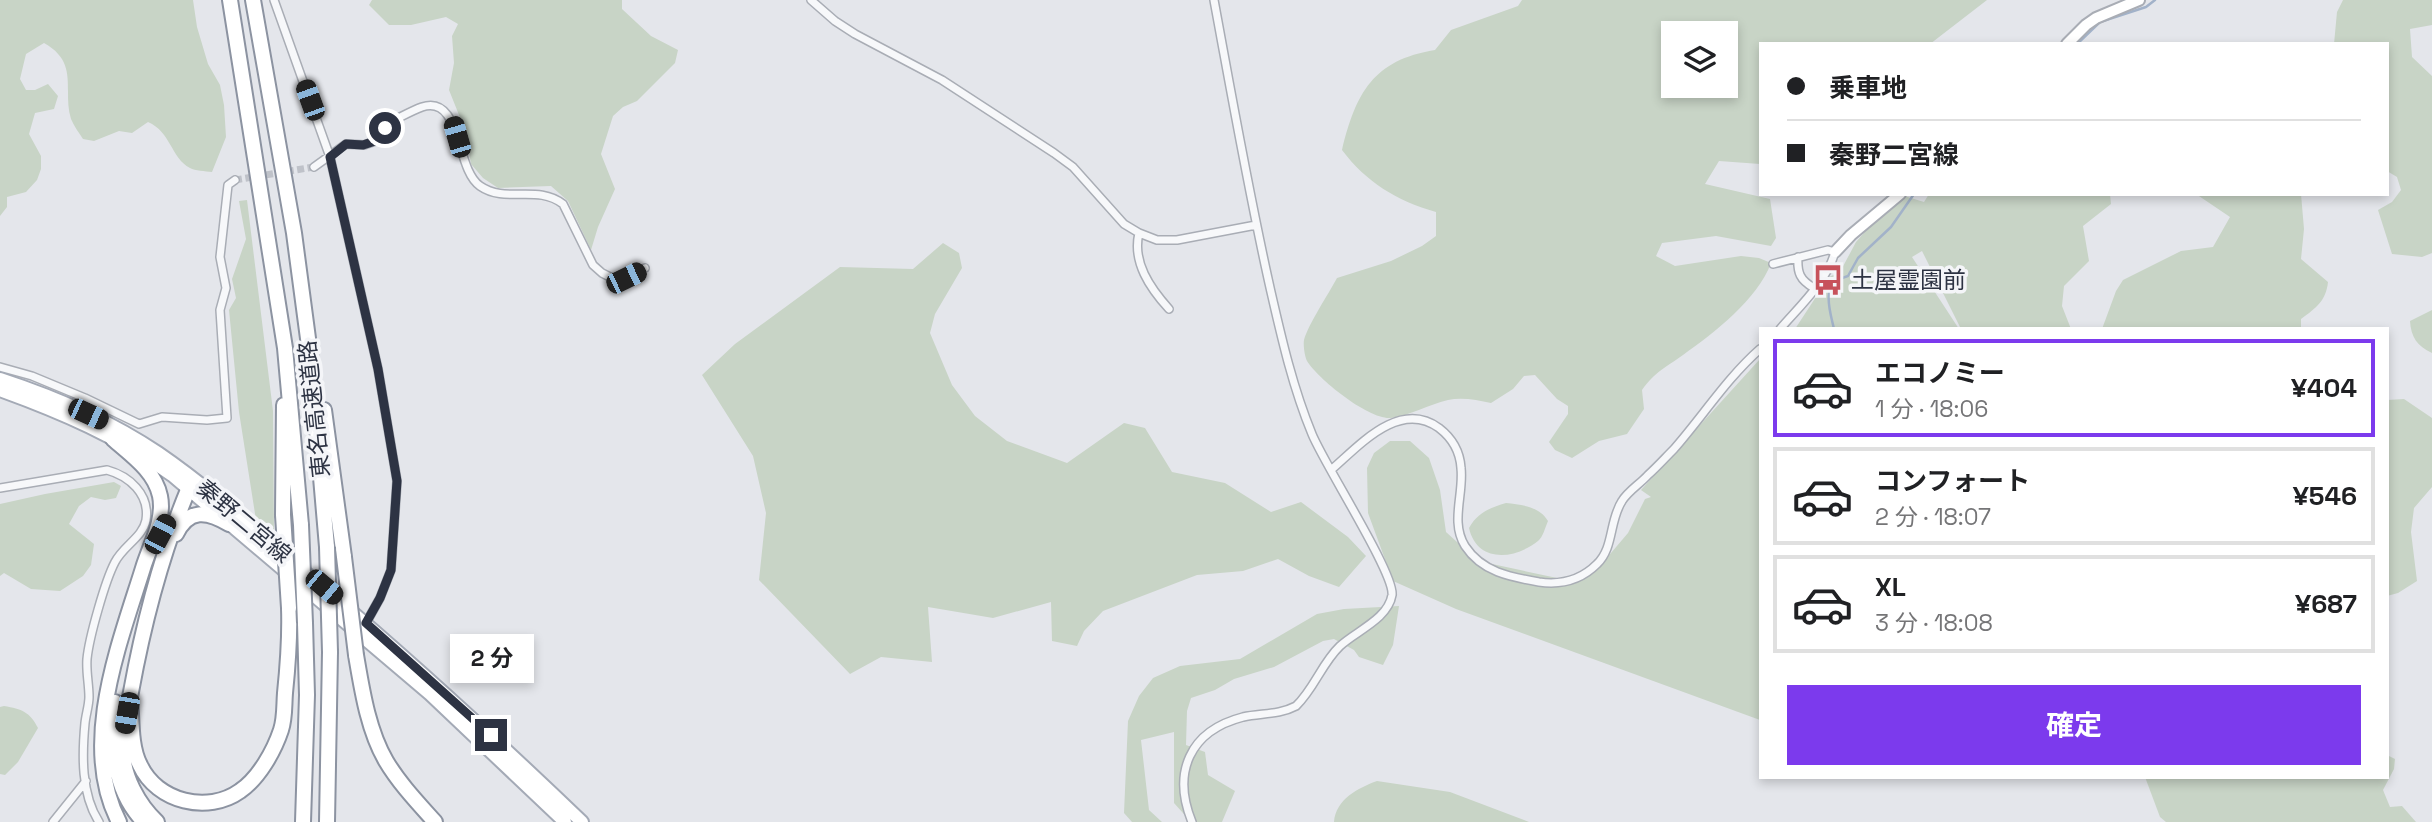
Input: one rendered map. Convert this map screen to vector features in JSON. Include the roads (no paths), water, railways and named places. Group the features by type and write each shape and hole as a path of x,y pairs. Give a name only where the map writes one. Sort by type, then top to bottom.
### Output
{"highway":[{"name":"東名高速道路","path":"230,0 285,348 301,525 307,695 303,822"},
{"name":"東名高速道路","path":"253,0 294,233 311,362 327,547 330,652 327,822"},
{"path":"294,233 320,384 363,696 376,740 386,761 435,822"},
{"path":"130,697 139,765 152,782 169,796 190,803 229,798 242,790 263,766 282,727 290,641 282,454 285,348"},
{"path":"114,439 143,466 160,495 160,518 107,700 101,753 106,787 119,822"},
{"path":"157,822 136,796 125,764 124,730 136,664 168,549 192,486"},
{"path":"143,570 175,507 192,486"},
{"path":"168,549 181,524 190,517 209,514 229,524"},
{"path":"120,649 113,733 115,765 127,799 145,822"}],"main road":[{"name":"秦野二宮線","path":"0,379 47,395 109,424 156,452 229,524 430,694 565,822"},
{"name":"秦野二宮線","path":"0,390 54,410 114,439 192,486 366,623 491,735 582,822"}],"street":[{"path":"274,0 330,157 378,369 397,481 391,570 366,623"},
{"path":"811,0 855,34 942,80 1054,153 1073,167 1124,224 1139,233 1157,240 1177,240 1256,225"},
{"path":"1192,822 1182,785 1184,771 1195,747 1205,736 1231,720 1286,711 1296,706 1337,649 1388,607 1392,593 1384,571 1312,435 1288,363 1256,225 1214,0"},
{"path":"2069,42 2096,18 2138,0"},
{"path":"314,167 346,144 363,145 381,139 388,123 424,107 436,106 445,111 452,120 467,171 480,186 499,194 544,194 563,204 593,265 601,273 616,280 645,268"},
{"path":"0,367 32,376 139,424 162,416 207,420 226,418 220,310 226,288 220,257 228,185 235,180"},
{"path":"1782,327 1814,288 1832,262 1835,252 1898,196"},
{"path":"1139,233 1136,247 1139,265 1169,309"},
{"path":"1773,264 1828,250 1835,252"},
{"path":"1798,257 1797,269 1800,277 1814,288"},
{"path":"1331,470 1375,432 1391,423 1415,419 1433,425 1448,437 1460,460 1462,479 1457,512 1458,525 1464,544 1472,555 1491,570 1517,578 1556,583 1572,580 1585,574 1601,560 1608,546 1616,511 1623,498 1675,447 1727,383 1759,350"},
{"path":"0,488 107,470 136,485 146,509 146,521 140,534 124,546 114,562 86,662 89,698 83,764 91,803 99,822"},
{"path":"53,822 86,781"}],"waterway":[{"path":"2079,42 2100,22 2146,7 2155,0"},
{"path":"1834,327 1829,297 1833,285 1848,276 1858,258 1891,227 1913,196"}],"tunnel":[{"path":"235,180 314,167"}],"place":[{"name":"土屋霊園前","path":"1828,280"}]}
